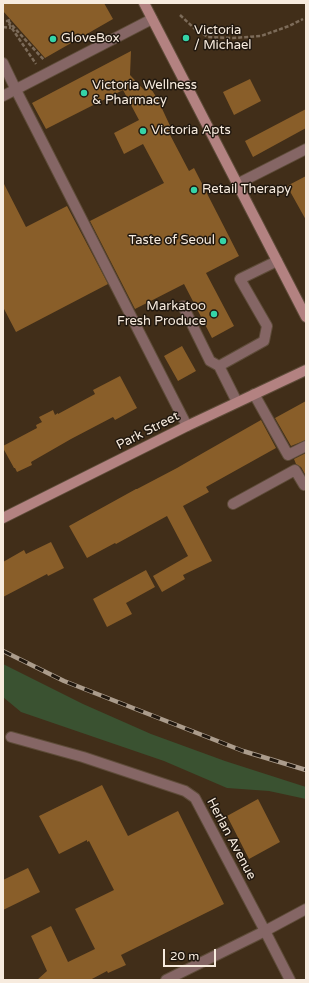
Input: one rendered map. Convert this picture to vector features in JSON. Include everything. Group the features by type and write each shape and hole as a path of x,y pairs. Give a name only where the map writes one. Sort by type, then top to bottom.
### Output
{"main road":[{"path":"144,3 306,317"},
{"name":"Park Street","path":"3,518 187,426 306,370"}],"street":[{"path":"3,96 152,19"},
{"path":"3,63 187,426"},
{"path":"237,184 306,149"},
{"path":"220,366 264,341 267,326 240,279 277,262"},
{"path":"183,306 210,361 220,366 237,402"},
{"path":"254,394 295,470 304,485 306,484"},
{"path":"288,455 306,446"},
{"path":"233,504 295,470"},
{"name":"Herlan Avenue","path":"11,737 98,761 185,791 195,798 290,980"},
{"path":"166,980 306,909"}],"path":[{"path":"180,15 195,29 208,37 233,38 261,36 289,26 303,19"},
{"path":"37,64 7,21 9,20 44,60"},
{"path":"3,26 12,28"}],"green space":[{"path":"3,664 83,704 151,734 225,761 306,787 306,799 269,791 227,788 164,761 21,712 3,697"}],"building":[{"name":"GloveBox","path":"3,3 104,3 113,19 45,58 3,11"},
{"path":"131,51 130,75 145,91 150,87 158,100 172,130 168,131 189,171 194,168 239,256 206,273 234,326 212,338 184,284 135,309 90,221 164,183 143,144 124,154 114,133 139,120 123,90 46,129 32,103"},
{"path":"250,79 261,101 234,115 223,92"},
{"path":"306,109 306,128 253,157 245,141"},
{"path":"306,176 306,220 287,186"},
{"path":"3,182 26,227 67,206 108,284 16,332 3,307"},
{"path":"182,346 196,371 178,381 164,356"},
{"path":"120,376 137,408 115,420 113,417 71,439 31,462 32,465 17,472 3,446 37,428 36,425 42,422 39,417 53,410 55,415 58,414 95,394 93,390"},
{"path":"306,401 306,440 291,446 275,418"},
{"path":"261,420 276,448 206,487 209,492 183,506 212,561 183,575 185,579 162,592 153,576 188,556 167,516 87,558 69,526 177,468"},
{"path":"306,453 306,476 301,467 296,464 294,459"},
{"path":"51,542 64,568 48,576 47,574 3,597 3,562 24,550 26,554"},
{"path":"146,570 155,587 126,603 132,614 107,627 93,599"},
{"path":"102,785 128,836 178,811 224,904 121,955 126,965 108,973 107,971 90,980 37,980 47,971 31,936 51,926 68,962 95,949 75,909 114,890 89,841 87,842 87,840 59,854 39,816"},
{"path":"258,799 280,842 249,859 227,816"},
{"path":"28,868 40,892 3,910 3,880"}],"railway":[{"path":"3,651 64,681 243,751 306,770"}],"place":[{"name":"Victoria / Michael","path":"186,38"},
{"name":"GloveBox","path":"53,39"},
{"name":"Victoria Wellness & Pharmacy","path":"84,93"},
{"name":"Victoria Apts","path":"143,131"},
{"name":"Retail Therapy","path":"194,190"},
{"name":"Taste of Seoul","path":"223,241"},
{"name":"Markatoo Fresh Produce","path":"214,314"}]}
